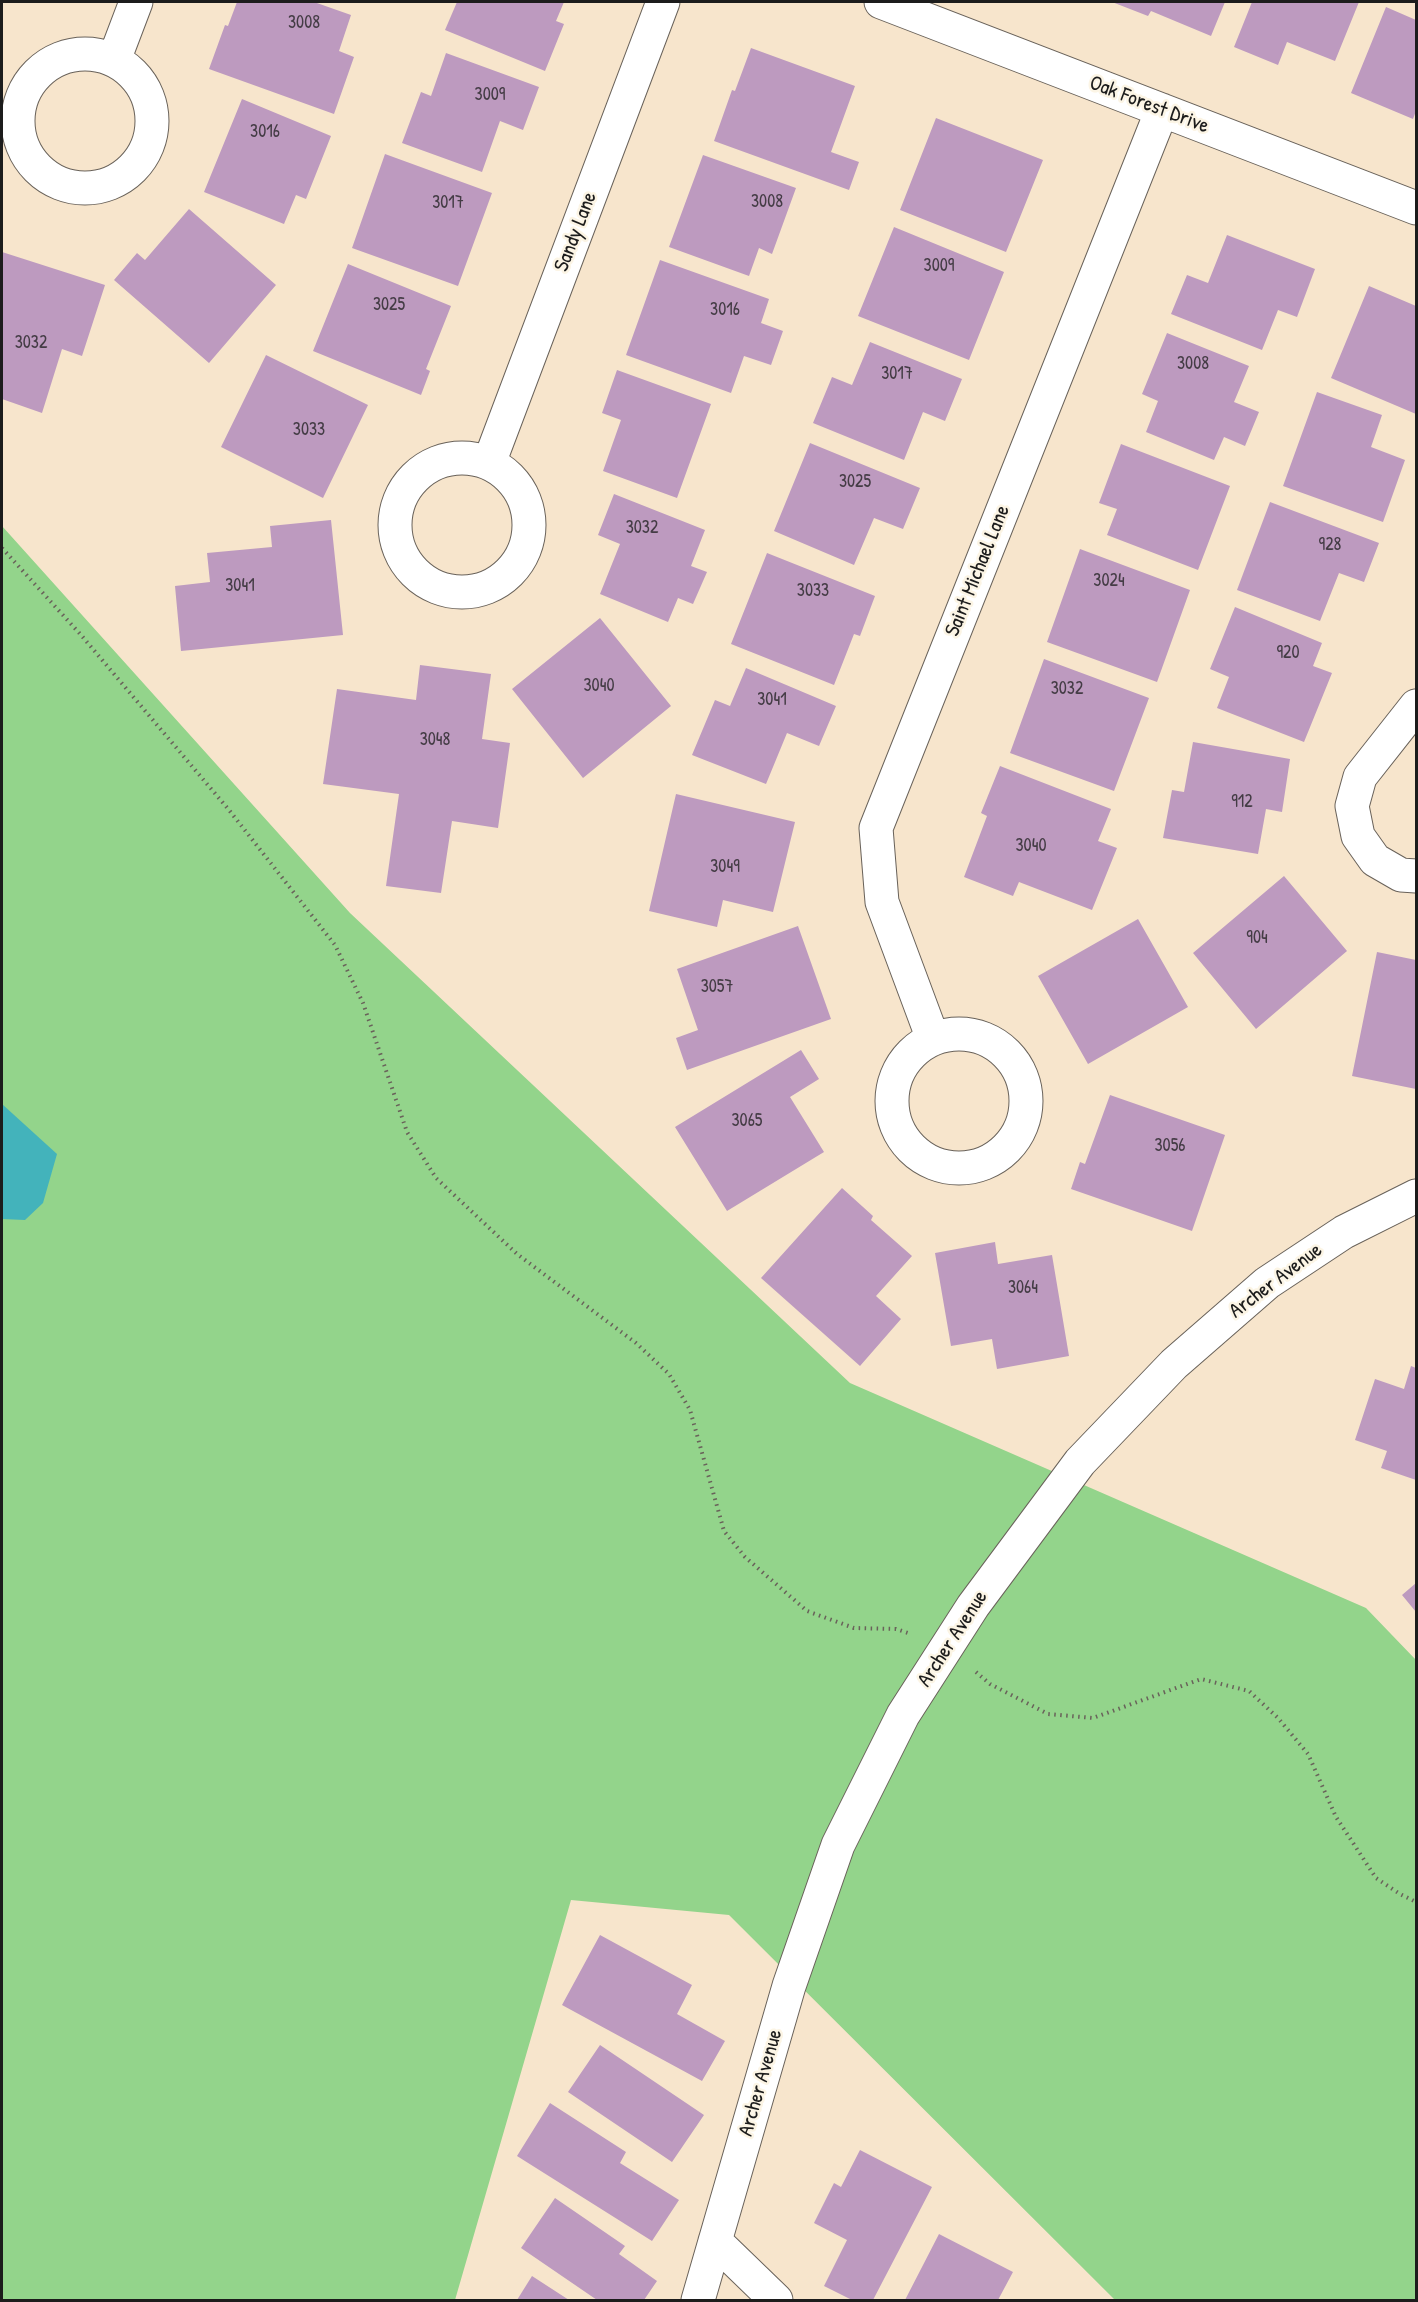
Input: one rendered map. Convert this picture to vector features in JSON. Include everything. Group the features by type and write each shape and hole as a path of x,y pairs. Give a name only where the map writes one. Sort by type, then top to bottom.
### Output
{"street":[{"path":"114,60 136,2"},
{"name":"Sandy Lane","path":"489,463 663,2"},
{"name":"Oak Forest Drive","path":"881,2 1416,208"},
{"path":"72,54 93,54 114,60 133,74 146,93 152,115 150,138 141,159 125,176 104,186 81,189 59,184 39,173 26,156 18,135 17,114 23,93 35,76 52,62 72,54"},
{"name":"Saint Michael Lane","path":"933,1039 882,902 876,828 1161,110"},
{"path":"469,458 489,463 509,476 522,495 529,518 527,541 518,563 501,580 481,590 457,593 435,587 417,576 404,559 396,540 395,519 400,498 411,481 428,467 447,459 469,458"},
{"path":"1416,706 1360,777 1352,806 1358,836 1375,861 1401,875 1416,876"},
{"path":"955,1033 978,1036 999,1046 1015,1063 1025,1085 1026,1108 1019,1131 1005,1150 986,1163 965,1168 945,1167 925,1159 909,1146 898,1128 892,1107 893,1086 901,1066 915,1050 933,1039 955,1033"},
{"name":"Archer Avenue","path":"698,2301 789,1986 838,1845 903,1715 973,1606 1080,1462 1174,1364 1267,1282 1344,1232 1416,1196"},
{"path":"715,2241 776,2301"}],"path":[{"path":"2,548 81,635 229,810 335,945 363,1003 407,1132 435,1178 517,1254 636,1342 669,1374 690,1410 724,1531 745,1557 807,1611 854,1628 896,1629 946,1648 990,1684 1048,1714 1093,1718 1201,1679 1249,1691 1278,1718 1308,1754 1336,1817 1376,1878 1416,1902"}],"green space":[{"path":"2,526 350,913 850,1383 1366,1608 1416,1660 1416,2300 1115,2300 729,1915 571,1900 455,2300 2,2300"}],"water":[{"path":"2,1104 57,1154 43,1203 25,1220 2,1219"}],"building":[{"path":"237,2 314,2 351,15 339,51 354,57 334,114 209,69 225,25 228,26"},
{"path":"457,2 564,2 556,21 564,24 545,71 445,30"},
{"path":"1112,2 1225,2 1211,36 1151,11 1148,16"},
{"path":"1252,2 1359,2 1335,61 1287,42 1278,65 1234,47"},
{"path":"1386,7 1416,20 1416,111 1413,119 1351,93"},
{"path":"751,48 855,86 831,152 859,162 849,190 714,141 732,90 735,91"},
{"path":"446,53 539,87 523,130 500,121 482,172 402,143 421,92 431,96"},
{"path":"242,99 331,136 306,199 296,195 284,224 204,192"},
{"path":"936,118 1043,160 1006,252 900,210"},
{"path":"385,154 492,193 458,286 352,248"},
{"path":"703,155 796,188 772,254 759,248 749,276 669,247"},
{"path":"189,209 276,285 209,363 114,280 137,253 145,260"},
{"path":"894,227 1004,272 969,360 858,316"},
{"path":"1227,235 1315,269 1297,317 1278,310 1262,350 1171,314 1187,275 1208,283"},
{"path":"2,252 105,285 82,356 62,349 42,413 2,399"},
{"path":"660,260 769,299 761,323 783,331 771,365 744,356 731,393 626,355"},
{"path":"348,264 451,306 426,369 430,371 421,395 313,351"},
{"path":"1369,286 1416,306 1416,414 1331,378"},
{"path":"1167,333 1249,366 1234,402 1259,412 1245,446 1224,437 1214,460 1146,432 1158,401 1142,394"},
{"path":"870,342 962,379 945,421 923,412 904,460 813,423 832,377 852,385"},
{"path":"266,355 368,405 323,498 221,447"},
{"path":"617,370 711,404 677,498 603,471 621,420 602,413"},
{"path":"1317,392 1382,415 1371,447 1405,460 1383,522 1283,486"},
{"path":"810,443 920,488 903,529 874,518 854,565 774,531"},
{"path":"1121,444 1230,486 1198,570 1107,535 1117,509 1099,503"},
{"path":"614,494 705,530 691,566 707,572 693,604 678,598 668,622 600,594 620,544 598,535"},
{"path":"1270,502 1379,543 1364,582 1339,573 1320,621 1237,590"},
{"path":"331,520 343,635 181,651 175,586 210,582 207,553 272,547 270,526"},
{"path":"1080,549 1190,590 1157,682 1047,642"},
{"path":"767,553 875,596 860,636 854,634 834,685 731,644"},
{"path":"1235,607 1322,643 1313,666 1332,673 1304,742 1217,708 1229,677 1210,669"},
{"path":"600,618 671,706 583,778 512,689"},
{"path":"1044,659 1149,698 1114,791 1010,753"},
{"path":"420,665 491,674 482,739 510,743 498,828 452,821 441,893 386,886 399,794 323,784 337,689 416,700"},
{"path":"746,668 836,706 819,746 787,733 766,784 692,755 715,700 730,706"},
{"path":"1193,742 1290,759 1282,812 1266,809 1258,854 1163,838 1172,790 1184,792"},
{"path":"1000,766 1111,809 1098,841 1117,848 1092,910 1019,882 1013,896 964,877 987,816 981,813"},
{"path":"676,794 795,822 773,912 723,900 717,927 649,911"},
{"path":"1284,876 1347,951 1256,1029 1193,953"},
{"path":"1138,919 1188,1007 1088,1064 1038,976"},
{"path":"798,926 831,1019 687,1070 676,1038 698,1030 677,969"},
{"path":"1377,952 1416,960 1416,1089 1352,1076"},
{"path":"801,1050 819,1079 790,1097 824,1152 727,1211 675,1127"},
{"path":"1110,1095 1225,1135 1192,1231 1071,1189 1080,1162 1085,1164"},
{"path":"842,1188 873,1216 871,1220 912,1256 876,1296 901,1319 860,1366 761,1278"},
{"path":"995,1242 998,1264 1052,1255 1069,1356 997,1369 992,1339 951,1346 935,1253"},
{"path":"1411,1366 1416,1368 1416,1480 1381,1468 1387,1451 1355,1440 1375,1379 1404,1389"},
{"path":"1416,1583 1416,1612 1402,1595"},
{"path":"600,1935 692,1985 677,2014 725,2041 702,2081 562,2005"},
{"path":"600,2045 704,2115 672,2162 568,2092"},
{"path":"550,2103 626,2152 620,2163 679,2200 652,2241 517,2156"},
{"path":"860,2150 932,2187 873,2300 852,2300 824,2286 847,2240 814,2223 834,2183 841,2187"},
{"path":"555,2198 625,2246 619,2254 657,2281 644,2300 597,2300 521,2248"},
{"path":"939,2234 1013,2272 998,2300 905,2300"},
{"path":"532,2276 569,2300 517,2300"}]}
